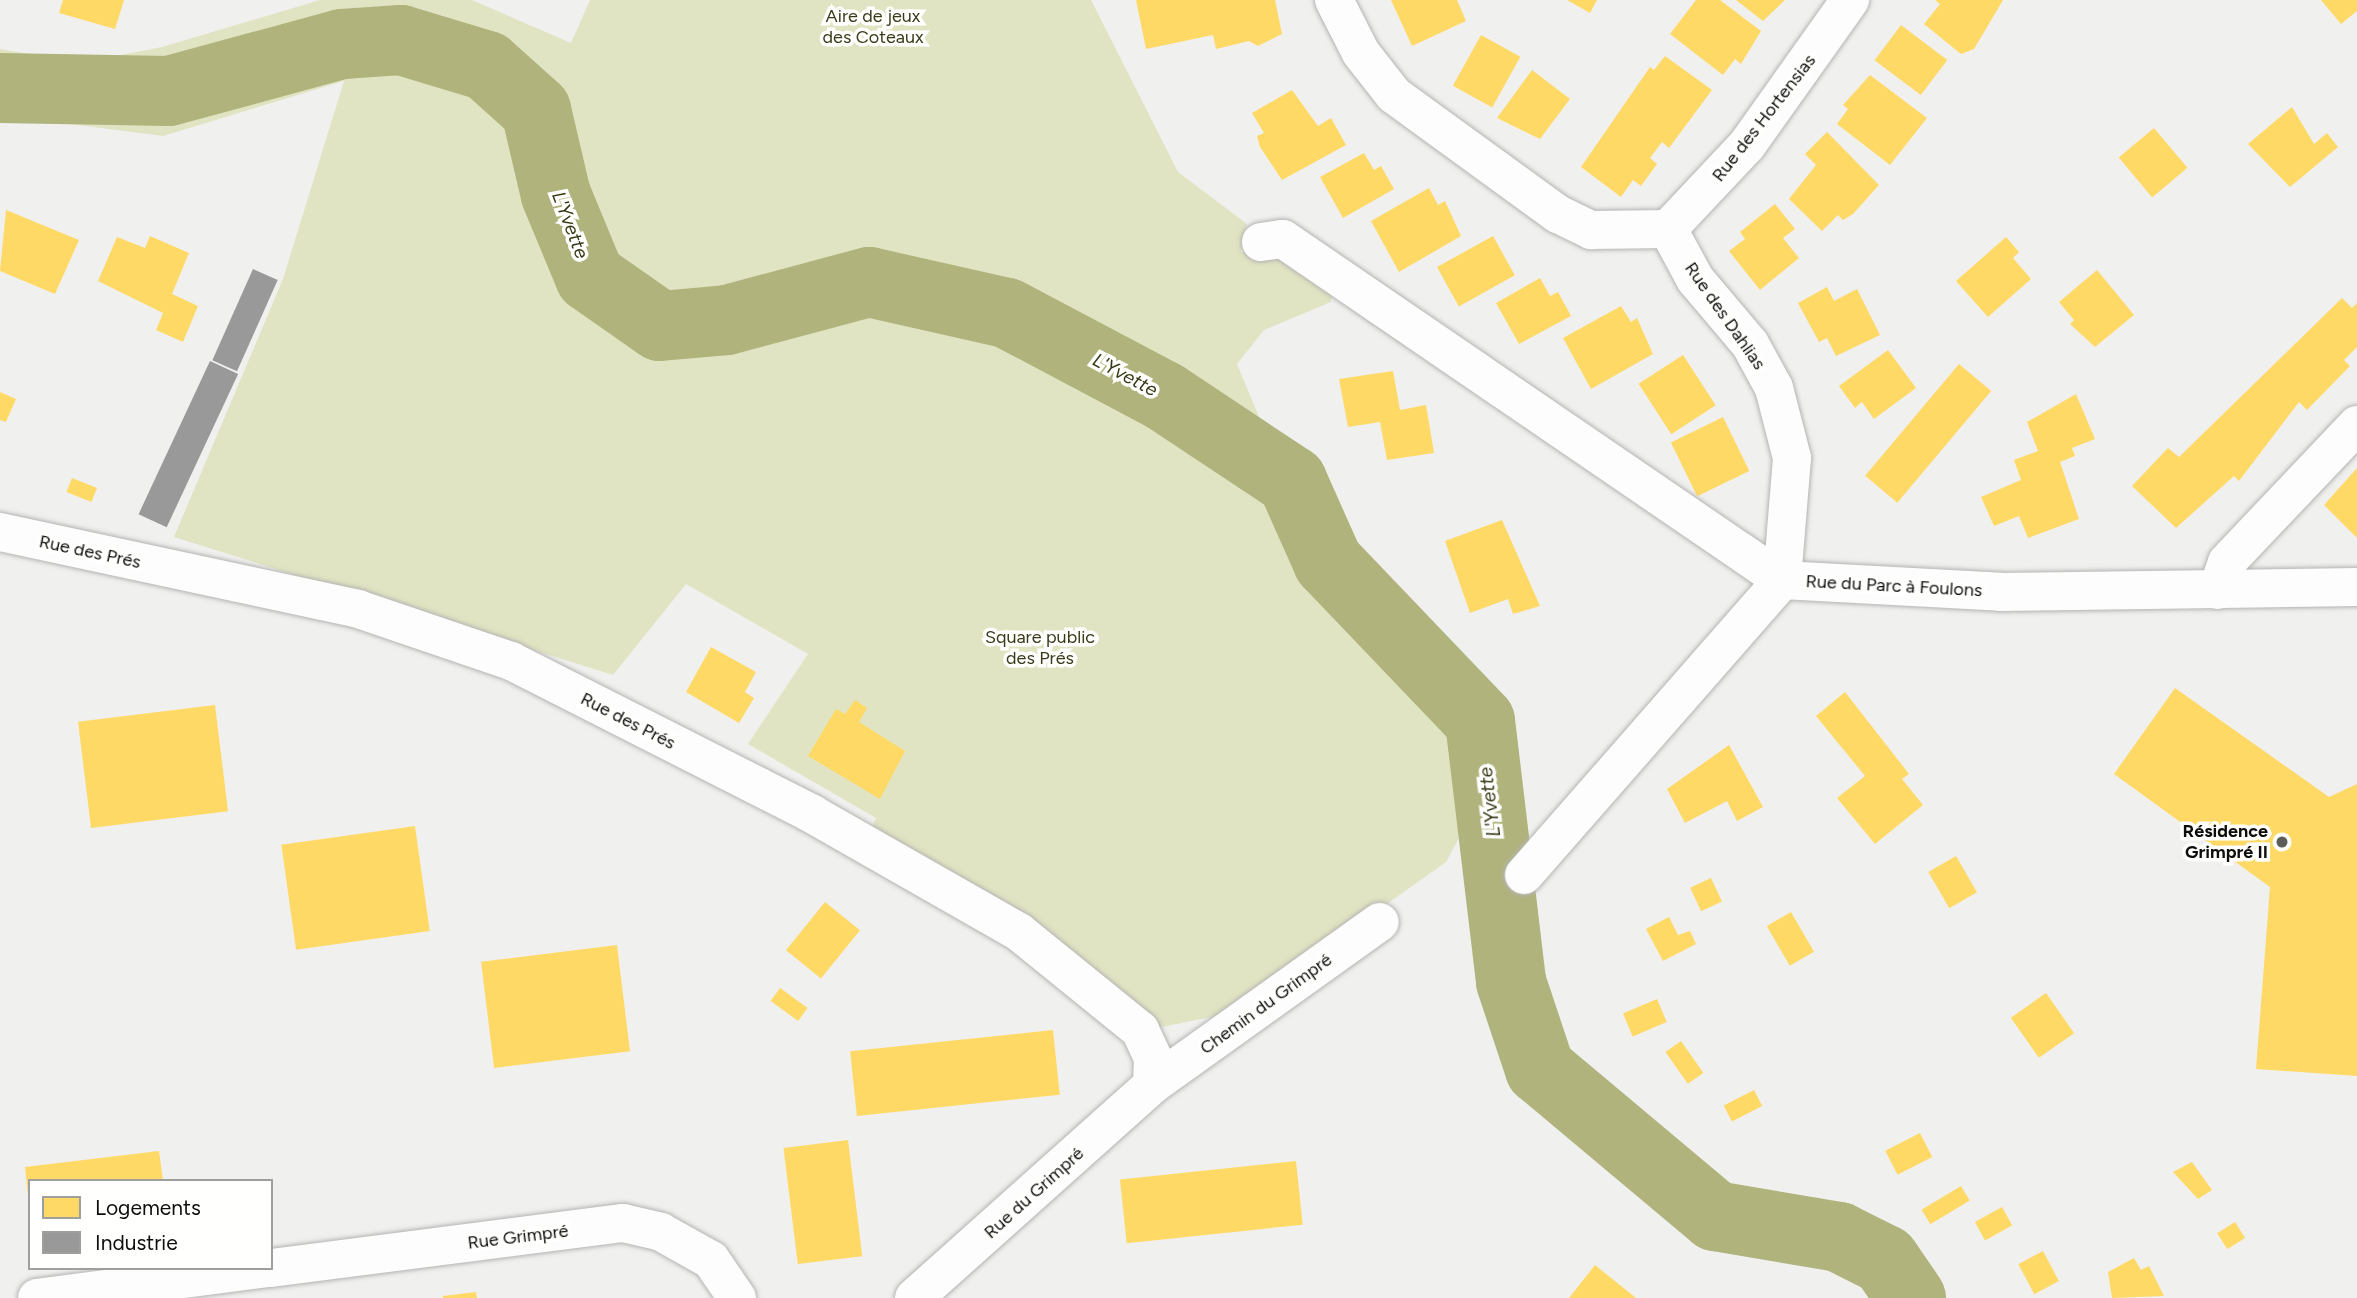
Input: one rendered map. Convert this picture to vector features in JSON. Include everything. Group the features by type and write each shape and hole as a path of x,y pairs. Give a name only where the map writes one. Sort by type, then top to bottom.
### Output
{"street":[{"path":"1334,0 1361,53 1394,95 1558,214 1601,231 1668,229"},
{"name":"Rue des Hortensias","path":"1668,229 1746,145 1850,0"},
{"name":"Rue des Dahlias","path":"1668,229 1695,279 1749,344 1774,388 1792,458 1782,580"},
{"path":"1261,242 1283,240 1782,580"},
{"path":"2217,590 2227,562 2357,425"},
{"name":"Rue des Prés","path":"0,532 349,607 511,661 812,814 1018,932 1140,1030 1153,1058 1152,1085"},
{"name":"Rue du Parc à Foulons","path":"1524,875 1782,580 2001,592 2357,587"},
{"name":"Chemin du Grimpré","path":"1152,1085 1380,922"},
{"name":"Rue du Grimpré","path":"915,1298 1152,1085"},
{"name":"Rue Grimpré","path":"273,1268 623,1223 661,1233 710,1260 737,1298"},
{"name":"Rue Grimpré","path":"37,1298 254,1270"}],"green space":[{"name":"Square public des Prés","path":"320,0 472,0 571,43 590,0 1091,0 1178,172 1247,224 1241,252 1289,252 1332,285 1331,302 1264,330 1237,364 1325,576 1467,729 1477,804 1446,862 1235,1012 1157,1028 870,831 876,818 748,744 808,654 686,584 613,675 174,537 283,279 344,81 163,136 0,115 0,49 80,63 162,47"}],"building: Logements":[{"path":"63,0 124,0 115,29 59,13"},
{"path":"1136,0 1275,0 1282,34 1258,46 1249,41 1216,49 1213,35 1146,49"},
{"path":"1391,0 1457,0 1466,21 1412,46"},
{"path":"1567,0 1597,0 1590,13"},
{"path":"1696,0 1720,0 1761,31 1741,64 1735,59 1723,75 1670,34"},
{"path":"1736,0 1785,0 1763,21"},
{"path":"1935,0 2003,0 1974,49 1961,54 1924,24 1940,4"},
{"path":"2321,0 2357,0 2357,11 2341,24"},
{"path":"1901,25 1947,60 1921,95 1875,60"},
{"path":"1481,35 1520,57 1492,108 1453,86"},
{"path":"1665,56 1712,90 1669,148 1662,142 1650,158 1657,164 1641,186 1633,180 1621,197 1581,167 1650,67 1654,70"},
{"path":"1532,70 1570,99 1540,139 1497,118"},
{"path":"1870,75 1927,118 1890,165 1837,124 1848,109 1843,105"},
{"path":"1292,90 1318,126 1331,118 1346,145 1282,180 1260,147 1257,136 1264,133 1252,113"},
{"path":"2292,107 2314,144 2327,133 2338,147 2290,187 2248,144"},
{"path":"2154,128 2187,168 2152,197 2119,158"},
{"path":"1827,132 1879,185 1853,214 1843,220 1838,215 1822,231 1789,199 1816,165 1805,154"},
{"path":"1364,153 1374,170 1381,166 1394,189 1343,218 1320,177"},
{"path":"1429,188 1438,205 1445,201 1461,236 1399,272 1371,221"},
{"path":"1775,204 1795,229 1783,238 1799,258 1760,290 1729,251 1745,239 1740,232"},
{"path":"6,210 79,240 55,294 0,271"},
{"path":"150,236 189,253 172,294 198,306 183,342 156,330 163,313 98,281 117,237 145,248"},
{"path":"1493,236 1515,275 1459,306 1437,267"},
{"path":"2006,237 2019,252 2013,258 2031,279 1988,317 1956,281"},
{"path":"2097,270 2134,315 2095,347 2070,324 2074,320 2059,302"},
{"path":"1540,278 1550,296 1558,292 1571,316 1519,344 1496,303"},
{"path":"1827,287 1834,301 1857,289 1880,335 1836,356 1827,338 1819,342 1798,303"},
{"path":"2342,298 2352,308 2357,303 2357,347 2344,360 2350,366 2307,410 2299,402 2239,481 2234,476 2176,528 2132,486 2168,448 2179,457"},
{"path":"1621,306 1631,322 1637,318 1653,354 1591,389 1563,338"},
{"path":"1888,350 1916,388 1874,419 1862,402 1855,408 1839,386"},
{"path":"1683,355 1716,405 1671,434 1639,384"},
{"path":"1959,364 1991,391 1897,503 1865,476"},
{"path":"1393,371 1400,410 1426,405 1434,453 1387,460 1380,422 1348,427 1339,379"},
{"path":"0,392 16,399 6,422 0,420"},
{"path":"2076,394 2095,439 2072,448 2075,456 2060,462 2079,519 2028,538 2019,516 1994,526 1981,497 2021,480 2014,460 2038,451 2027,422"},
{"path":"1723,417 1749,471 1697,496 1671,442"},
{"path":"2357,468 2357,538 2324,505"},
{"path":"72,478 97,488 91,502 66,492"},
{"path":"1502,520 1540,606 1513,614 1508,599 1470,613 1445,541"},
{"path":"711,647 756,672 745,692 754,698 739,723 686,692"},
{"name":"Résidence Grimpré II","path":"2175,688 2329,797 2357,784 2357,1076 2256,1069 2270,887 2114,774"},
{"path":"1845,692 1909,774 1902,779 1923,805 1875,844 1837,798 1865,776 1816,716"},
{"path":"855,700 867,708 859,722 905,751 880,799 808,756 836,709 845,714"},
{"path":"215,705 228,811 91,828 78,722"},
{"path":"1729,745 1763,807 1737,821 1727,801 1685,823 1667,789"},
{"path":"415,826 430,931 296,950 281,845"},
{"path":"1956,856 1977,892 1949,908 1928,872"},
{"path":"1711,878 1722,902 1701,911 1690,888"},
{"path":"825,902 860,930 821,979 786,950"},
{"path":"1791,912 1814,952 1790,966 1767,926"},
{"path":"1669,917 1678,935 1690,931 1696,944 1663,961 1646,929"},
{"path":"617,945 630,1051 494,1068 481,962"},
{"path":"780,988 808,1008 798,1021 771,1001"},
{"path":"2046,993 2074,1033 2039,1058 2011,1018"},
{"path":"1657,999 1667,1022 1633,1036 1623,1013"},
{"path":"1053,1030 1060,1095 857,1116 850,1051"},
{"path":"1681,1041 1703,1073 1688,1084 1665,1052"},
{"path":"1754,1090 1762,1106 1732,1121 1724,1105"},
{"path":"1920,1133 1932,1157 1898,1175 1885,1151"},
{"path":"848,1140 862,1256 798,1264 783,1148"},
{"path":"159,1151 163,1179 28,1179 28,1195 25,1167"},
{"path":"1296,1161 1303,1225 1127,1243 1120,1180"},
{"path":"2192,1162 2212,1190 2198,1199 2173,1172"},
{"path":"1961,1186 1970,1201 1930,1224 1922,1210"},
{"path":"2002,1207 2012,1225 1985,1240 1975,1222"},
{"path":"2235,1222 2245,1238 2227,1249 2217,1233"},
{"path":"2043,1251 2059,1281 2034,1294 2018,1264"},
{"path":"2134,1258 2141,1270 2149,1266 2164,1296 2112,1298 2108,1272"},
{"path":"1595,1265 1636,1298 1569,1298"},
{"path":"476,1292 477,1298 443,1298 443,1296"}],"building: Industrie":[{"path":"253,269 278,280 237,371 212,360"},
{"path":"210,361 238,374 167,527 139,514"}],"waterway":[{"name":"L'Yvette","path":"0,88 169,91 342,44 401,40 487,66 536,110 556,195 590,277 660,326 727,320 869,282 1007,313 1164,396 1292,481 1328,562 1480,721 1511,982 1540,1069 1715,1216 1839,1237 1885,1260 1911,1298"}],"place":[{"name":"Résidence Grimpré II","path":"2282,842"}],"park label":[{"name":"Aire de jeux des Coteaux","path":"873,27"}]}
